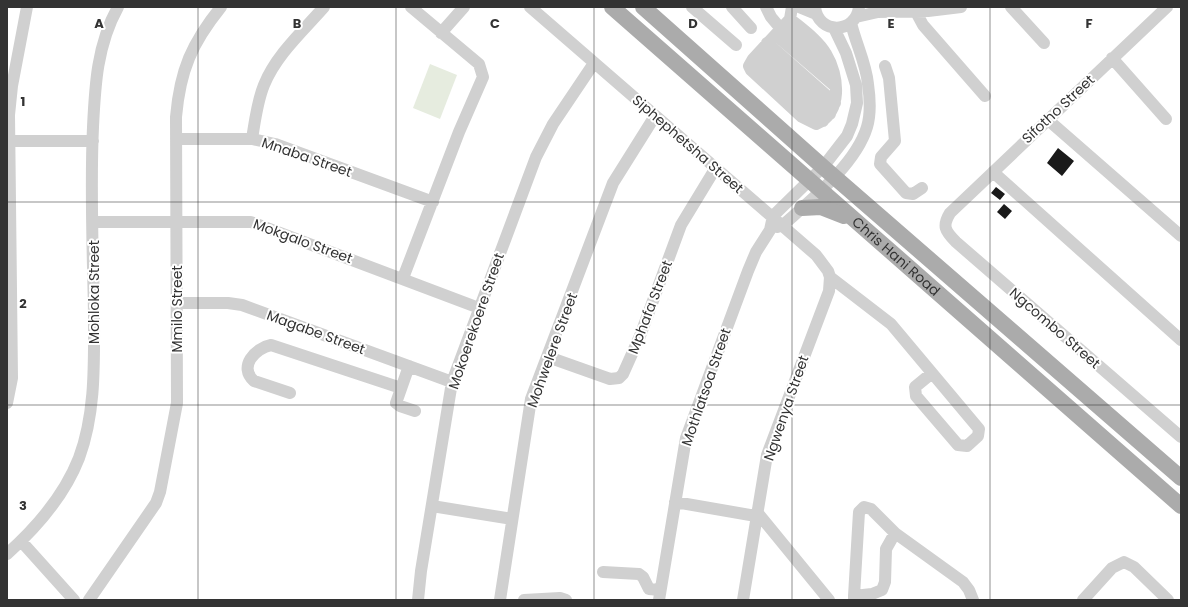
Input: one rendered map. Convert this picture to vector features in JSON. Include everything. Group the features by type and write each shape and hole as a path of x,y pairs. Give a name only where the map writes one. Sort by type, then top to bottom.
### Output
{"main road":[{"name":"Chris Hani Road","path":"612,7 1181,506"},
{"name":"Chris Hani Road","path":"643,7 829,172 1181,478"},
{"path":"802,208 816,206 826,208 856,221"}],"street":[{"path":"7,404 12,378 8,308 12,86 27,7"},
{"name":"Mohloka Street","path":"7,554 22,541 57,498 70,476 85,437 94,375 93,141 95,80 104,38 118,7"},
{"name":"Mmilo Street","path":"89,600 148,516 160,492 177,403 176,139 178,92 186,61 201,35 221,7"},
{"path":"252,139 264,84 274,66 324,7"},
{"path":"403,278 459,132 484,77 478,64 412,7"},
{"path":"441,33 464,7"},
{"name":"Siphephetsha Street","path":"530,7 715,169 773,216 823,262 830,277"},
{"path":"692,7 736,45"},
{"path":"732,7 751,28"},
{"path":"766,7 771,17 773,38 830,113"},
{"path":"773,38 820,46 826,53 835,86 830,113 812,124 802,117 751,70 749,66 773,38 792,7"},
{"path":"799,7 815,11 823,24 834,28 840,28 856,16 874,10 916,12 961,7"},
{"path":"1011,7 1044,43"},
{"name":"Sifotho Street","path":"950,213 1047,119 1167,7"},
{"path":"916,12 924,25 985,96"},
{"path":"770,230 783,225 802,208 816,186 863,138 868,125 870,108 868,84 856,16"},
{"path":"829,172 847,136 857,103 856,85 852,69 834,28"},
{"path":"773,38 835,86"},
{"path":"1112,58 1166,119"},
{"name":"Mokoerekoere Street","path":"418,600 452,382 536,157 553,124 594,63"},
{"path":"885,66 889,78 895,141 881,157 880,164 906,193 912,194 922,188"},
{"name":"Mohwelere Street","path":"500,600 531,399 614,183 655,116"},
{"path":"1047,119 1181,236"},
{"name":"Mnaba Street","path":"176,139 252,139 275,144 433,202"},
{"path":"10,141 93,141"},
{"name":"Mphafa Street","path":"548,357 610,379 619,378 623,374 632,356 681,225 715,169"},
{"path":"993,172 1181,340"},
{"path":"773,216 816,186"},
{"name":"Ngcombo Street","path":"950,213 944,223 944,228 956,242 1181,437"},
{"name":"Mothlatsoa Street","path":"659,595 684,448 692,418 748,271 756,252 770,230 773,216"},
{"name":"Mokgalo Street","path":"93,222 242,221 261,224 479,308"},
{"path":"830,277 891,324 979,429 978,436 967,446 958,445 916,396 915,387 932,373"},
{"name":"Ngwenya Street","path":"743,600 756,514 771,444 829,291 830,277"},
{"name":"Magabe Street","path":"176,303 228,303 242,305 452,382"},
{"path":"290,393 254,381 250,378 247,372 249,362 260,348 271,345 401,388"},
{"path":"409,366 396,404 415,411"},
{"path":"675,502 756,514 829,600"},
{"path":"432,506 512,519"},
{"path":"895,533 886,549 885,582 882,590 854,598 859,512 864,507 871,509 895,533 963,582 969,590 973,600"},
{"path":"22,541 74,600"},
{"path":"1083,600 1112,568 1124,562 1134,567 1168,600"},
{"path":"603,572 639,574 643,577 649,589 659,595"},
{"path":"524,600 560,598 566,600"}],"shaded area":[{"path":"430,64 457,75 440,119 413,108"}],"building":[{"path":"1058,148 1074,161 1062,176 1047,163"},
{"path":"996,187 1005,194 1000,200 991,193"},
{"path":"1004,204 1012,211 1005,219 997,212"}]}
